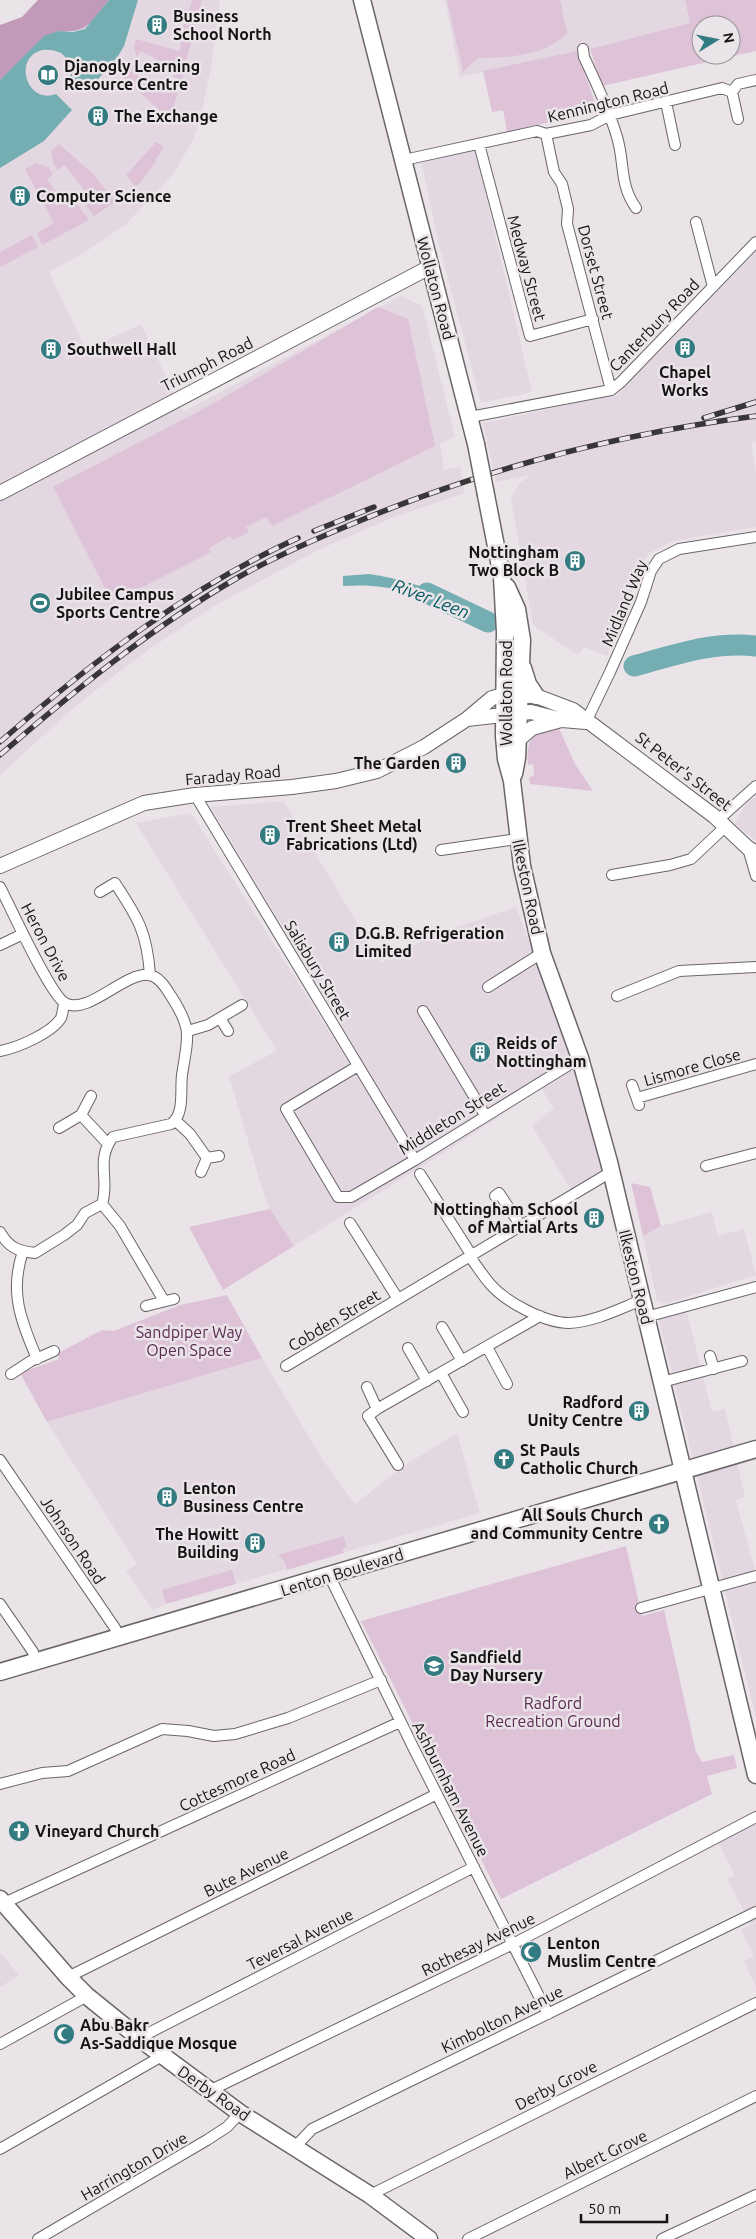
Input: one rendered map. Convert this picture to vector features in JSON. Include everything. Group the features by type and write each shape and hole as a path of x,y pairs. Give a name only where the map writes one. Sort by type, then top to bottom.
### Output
{"main road":[{"name":"Wollaton Road","path":"362,0 470,418 502,577 505,632 512,695 506,759 512,781"},
{"name":"Wollaton Road","path":"502,577 517,609 522,640 522,666 528,684 536,696"},
{"name":"Wollaton Road","path":"512,695 522,666"},
{"name":"Wollaton Road","path":"511,713 518,741 517,758 512,781"},
{"name":"Ilkeston Road","path":"512,781 518,840 542,953 580,1058 611,1172 756,1774"},
{"name":"Lenton Boulevard","path":"0,1672 756,1449"},
{"name":"Derby Road","path":"2,1901 68,1977 87,1996 139,2038 240,2113 370,2196 429,2239"}],"street":[{"path":"583,49 584,57 610,115 618,138 623,181 628,197 636,208"},
{"name":"Kennington Road","path":"404,160 536,131 546,134 591,125 610,115 722,88 732,92 738,84 756,80"},
{"path":"732,92 738,120"},
{"path":"666,102 675,145"},
{"name":"Dorset Street","path":"546,134 554,172 562,184 568,209 566,224 611,390"},
{"name":"Medway Street","path":"479,144 530,336 593,319"},
{"path":"696,222 712,287"},
{"name":"Canterbury Road","path":"470,418 611,390 622,382 756,242"},
{"name":"Triumph Road","path":"0,493 430,267"},
{"name":"Midland Way","path":"586,722 641,602 650,571 659,559 679,549 756,536"},
{"name":"St Peter's Street","path":"512,695 536,696 573,710 586,722 621,745 722,823 752,850"},
{"name":"Faraday Road","path":"0,866 144,803 195,795 301,786 336,781 377,771 424,747 467,719 492,698 512,695"},
{"name":"St Peter's Street","path":"511,713 537,713 562,720 586,722"},
{"name":"Faraday Road","path":"467,719 511,713"},
{"name":"St Peter's Street","path":"518,741 532,728 562,720"},
{"path":"612,875 670,865 690,859 756,786"},
{"name":"Salisbury Street","path":"195,795 415,1160"},
{"path":"441,850 518,840"},
{"path":"752,850 756,876"},
{"path":"0,1232 9,1246 23,1251 35,1253 47,1247 77,1224 86,1213 102,1204 106,1194 103,1153 113,1138 121,1134 162,1128 176,1121 180,1113 181,1083 188,1031 178,1007 168,991 159,979 150,975 147,945 143,932 127,901 115,883 100,892"},
{"name":"Heron Drive","path":"0,887 50,984 64,1003 82,1004 113,988 139,977 150,975"},
{"path":"0,945 23,934"},
{"path":"488,987 542,953"},
{"path":"617,996 679,971 756,967"},
{"path":"0,1051 14,1049 54,1027 62,1016 64,1003"},
{"path":"188,1031 202,1028 242,1005"},
{"path":"422,1011 485,1116"},
{"path":"220,1018 228,1031"},
{"name":"Middleton Street","path":"358,1066 286,1110 338,1197 351,1197 415,1160 580,1058"},
{"name":"Lismore Close","path":"632,1086 638,1102 756,1064"},
{"path":"58,1128 82,1115 91,1096"},
{"path":"82,1115 108,1144"},
{"path":"176,1121 190,1134 206,1158 202,1172"},
{"path":"706,1166 756,1153"},
{"path":"206,1158 220,1156"},
{"name":"Cobden Street","path":"286,1366 611,1172"},
{"path":"420,1174 492,1286 514,1303 540,1316 554,1321 569,1323 600,1317 642,1300"},
{"path":"497,1194 521,1226"},
{"path":"102,1204 120,1226 169,1300 146,1306"},
{"name":"Cobden Street","path":"350,1223 398,1299"},
{"path":"23,1251 17,1270 16,1294 25,1329 37,1359"},
{"path":"646,1317 756,1287"},
{"path":"398,1464 368,1416 377,1409 540,1316"},
{"path":"442,1327 462,1361"},
{"path":"487,1347 508,1384"},
{"path":"408,1348 427,1381"},
{"path":"11,1374 54,1351"},
{"path":"710,1356 714,1369"},
{"path":"662,1382 742,1361"},
{"path":"441,1373 462,1412"},
{"path":"367,1387 377,1409"},
{"name":"Johnson Road","path":"0,1460 115,1628 119,1638"},
{"name":"Ashburnham Avenue","path":"330,1576 400,1722 548,2014"},
{"path":"641,1608 756,1576"},
{"path":"0,1604 33,1652 36,1662"},
{"path":"0,1784 42,1773 68,1771 162,1729 188,1730 214,1736 235,1734 288,1718 381,1680"},
{"name":"Cottesmore Road","path":"2,1901 400,1722"},
{"name":"Bute Avenue","path":"68,1977 437,1794"},
{"name":"Rothesay Avenue","path":"209,2091 513,1944 756,1817"},
{"name":"Teversal Avenue","path":"139,2038 474,1867"},
{"name":"Kimbolton Avenue","path":"294,2148 312,2130 756,1912"},
{"path":"0,2044 87,1996"},
{"name":"Derby Grove","path":"370,2196 756,2003"},
{"path":"0,2149 162,2056"},
{"name":"Albert Grove","path":"468,2239 756,2096"},
{"name":"Harrington Drive","path":"38,2239 207,2140 226,2128 240,2113"},
{"path":"662,2239 756,2194"}],"shaded area":[{"path":"38,0 220,0 211,68 201,115 194,138 174,173 125,225 85,252 49,272 86,350 141,324 183,412 401,296 422,306 455,437 440,444 444,470 460,467 465,493 394,517 318,550 216,605 151,648 111,678 69,712 0,775 0,25 22,17"},
{"path":"38,0 109,0 84,28 59,31 23,58 0,80 0,25 22,17"},
{"path":"445,0 685,0 690,23 590,49 460,77"},
{"path":"475,149 532,392 481,403 439,245 421,161"},
{"path":"756,252 756,442 751,443 756,472 756,527 673,541 648,554 638,570 629,603 607,656 584,647 578,655 533,625 511,498 520,483 530,475 496,482 483,423 618,394"},
{"path":"756,795 756,841 735,824 743,808"},
{"path":"284,801 381,963 431,936 516,907 582,1085 602,1172 571,1190 532,1126 554,1108 541,1088 475,1133 294,1246 270,1209 264,1195 229,1076 277,1051 136,823 191,813 349,1063 360,1056 211,807"},
{"path":"712,1212 718,1236 744,1229 756,1275 664,1304 657,1300 643,1236 661,1226"},
{"path":"686,1309 712,1412 725,1409 745,1497 736,1500 756,1574 756,1718 658,1316"},
{"path":"262,1358 322,1459 355,1504 405,1465 457,1433 480,1513 166,1604 153,1610 126,1571 137,1564 47,1422"},
{"path":"756,1824 756,1987 744,1961 754,1956 741,1929 751,1924 727,1879 735,1875 718,1843"},
{"path":"0,1952 19,1975 0,1987"}],"green space":[{"path":"193,0 202,0 181,81 173,76 176,69 141,51 137,57 134,48 136,39 179,51 185,29 183,28 184,24 189,21 186,16"},
{"path":"447,0 560,0 567,33 548,47 537,51 514,56 478,58 463,72"},
{"path":"685,0 756,0 756,51 741,54 741,15 691,15 691,65 694,65 602,86 590,49 690,23"},
{"path":"577,51 598,111 507,132 503,110 492,112 483,71"},
{"path":"133,65 130,71 165,90 170,82 179,88 171,116 163,113 118,73 123,67"},
{"path":"156,142 162,145 163,148 150,170 138,185 135,186 126,175"},
{"path":"59,144 90,171 116,201 94,216 81,199 87,194 65,165 58,170 53,163 51,151"},
{"path":"36,163 48,167 53,174 47,180 69,208 76,203 89,220 42,245 37,233 54,223 25,169"},
{"path":"32,235 38,247 0,267 0,252"},
{"path":"378,307 408,319 435,446 272,526 266,517 246,527 249,532 233,540 230,536 209,548 211,552 133,592 130,588 110,598 53,487 209,406"},
{"path":"559,728 575,764 593,791 530,784 529,777 534,776 533,764 528,765 530,743 542,731"},
{"path":"631,1183 650,1187 661,1226 643,1236"},
{"path":"270,1209 294,1246 223,1290 189,1227"},
{"name":"Sandpiper Way Open Space","path":"227,1295 262,1358 47,1422 20,1373 59,1359 58,1353 102,1330 114,1331 180,1305"},
{"path":"344,1536 346,1547 342,1549 344,1553 287,1570 284,1560 278,1555"},
{"name":"Radford Recreation Ground","path":"626,1546 642,1616 664,1610 696,1752 702,1762 734,1755 737,1768 707,1776 712,1794 501,1899 361,1621"},
{"path":"232,1570 236,1584 166,1604 162,1590"}],"water":[{"path":"109,0 138,0 124,46 118,56 87,92 70,77 71,70 69,64 61,53 52,50 42,50 33,55 27,62 26,70 27,79 31,87 37,93 46,96 56,94 72,110 44,141 0,168 0,80 44,36 59,31 73,32 85,29"},
{"path":"369,574 412,584 453,599 451,609 399,590 360,585 343,586 343,576"}],"waterway":[{"name":"River Leen","path":"427,593 488,622"},
{"name":"River Leen","path":"634,666 709,647 725,645 756,646"}],"railway":[{"path":"704,418 756,402"},
{"path":"0,755 114,661 174,618 237,578 308,543 400,505 500,471 601,444 653,433 756,416"},
{"path":"314,531 374,507"},
{"path":"0,742 69,684 142,629 218,580 298,538"}],"place":[{"name":"Business School North","path":"157,25"},
{"name":"Djanogly Learning Resource Centre","path":"48,75"},
{"name":"The Exchange","path":"98,116"},
{"name":"Computer Science","path":"20,196"},
{"name":"Chapel Works","path":"685,348"},
{"name":"Southwell Hall","path":"51,349"},
{"name":"Nottingham Two Block B","path":"575,561"},
{"name":"Jubilee Campus Sports Centre","path":"40,603"},
{"name":"The Garden","path":"456,763"},
{"name":"Trent Sheet Metal Fabrications (Ltd)","path":"270,835"},
{"name":"D.G.B. Refrigeration Limited","path":"339,942"},
{"name":"Reids of Nottingham","path":"480,1052"},
{"name":"Nottingham School of Martial Arts","path":"594,1218"},
{"name":"Radford Unity Centre","path":"639,1411"},
{"name":"St Pauls Catholic Church","path":"504,1459"},
{"name":"Lenton Business Centre","path":"167,1497"},
{"name":"All Souls Church and Community Centre","path":"659,1524"},
{"name":"The Howitt Building","path":"255,1543"},
{"name":"Sandfield Day Nursery","path":"434,1666"},
{"name":"Vineyard Church","path":"19,1831"},
{"name":"Lenton Muslim Centre","path":"531,1952"},
{"name":"Abu Bakr As-Saddique Mosque","path":"64,2034"}]}
